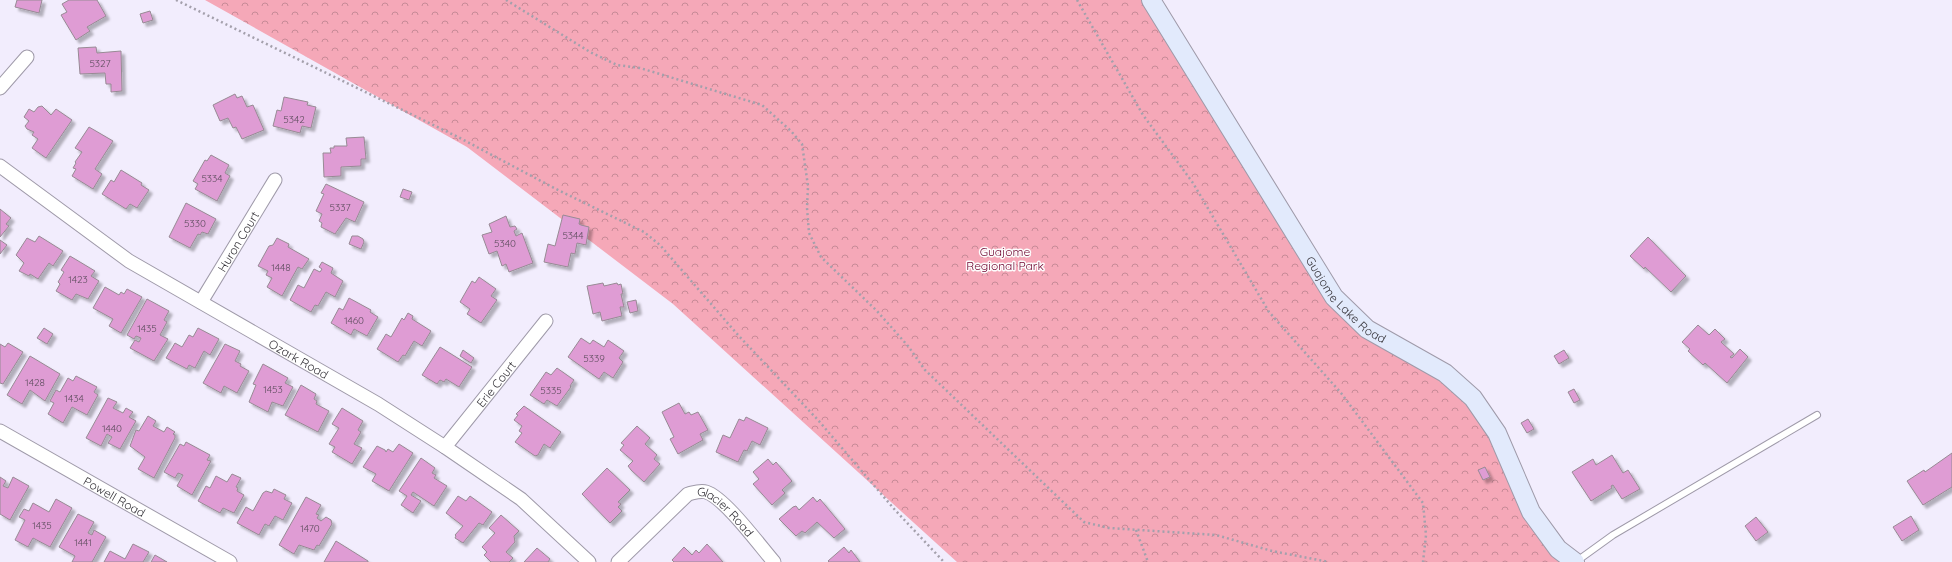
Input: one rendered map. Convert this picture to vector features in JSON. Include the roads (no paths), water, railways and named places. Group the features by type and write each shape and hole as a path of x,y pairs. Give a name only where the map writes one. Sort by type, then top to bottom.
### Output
{"street":[{"name":"Guajome Lake Road","path":"1151,0 1334,297 1367,329 1445,373 1473,398 1497,433 1531,512 1558,548 1575,562"},
{"path":"0,88 27,57"},
{"name":"Ozark Road","path":"0,166 129,261 378,404 445,447 521,499 589,562"},
{"name":"Huron Court","path":"201,302 274,180"},
{"name":"Erie Court","path":"445,447 546,321"},
{"name":"Powell Road","path":"0,431 230,562"},
{"name":"Glacier Road","path":"618,562 688,494 705,492 720,500 774,562"}],"lane":[{"path":"1575,562 1613,535 1817,415"}],"park label":[{"name":"Guajome Regional Park","path":"1005,258"}]}
